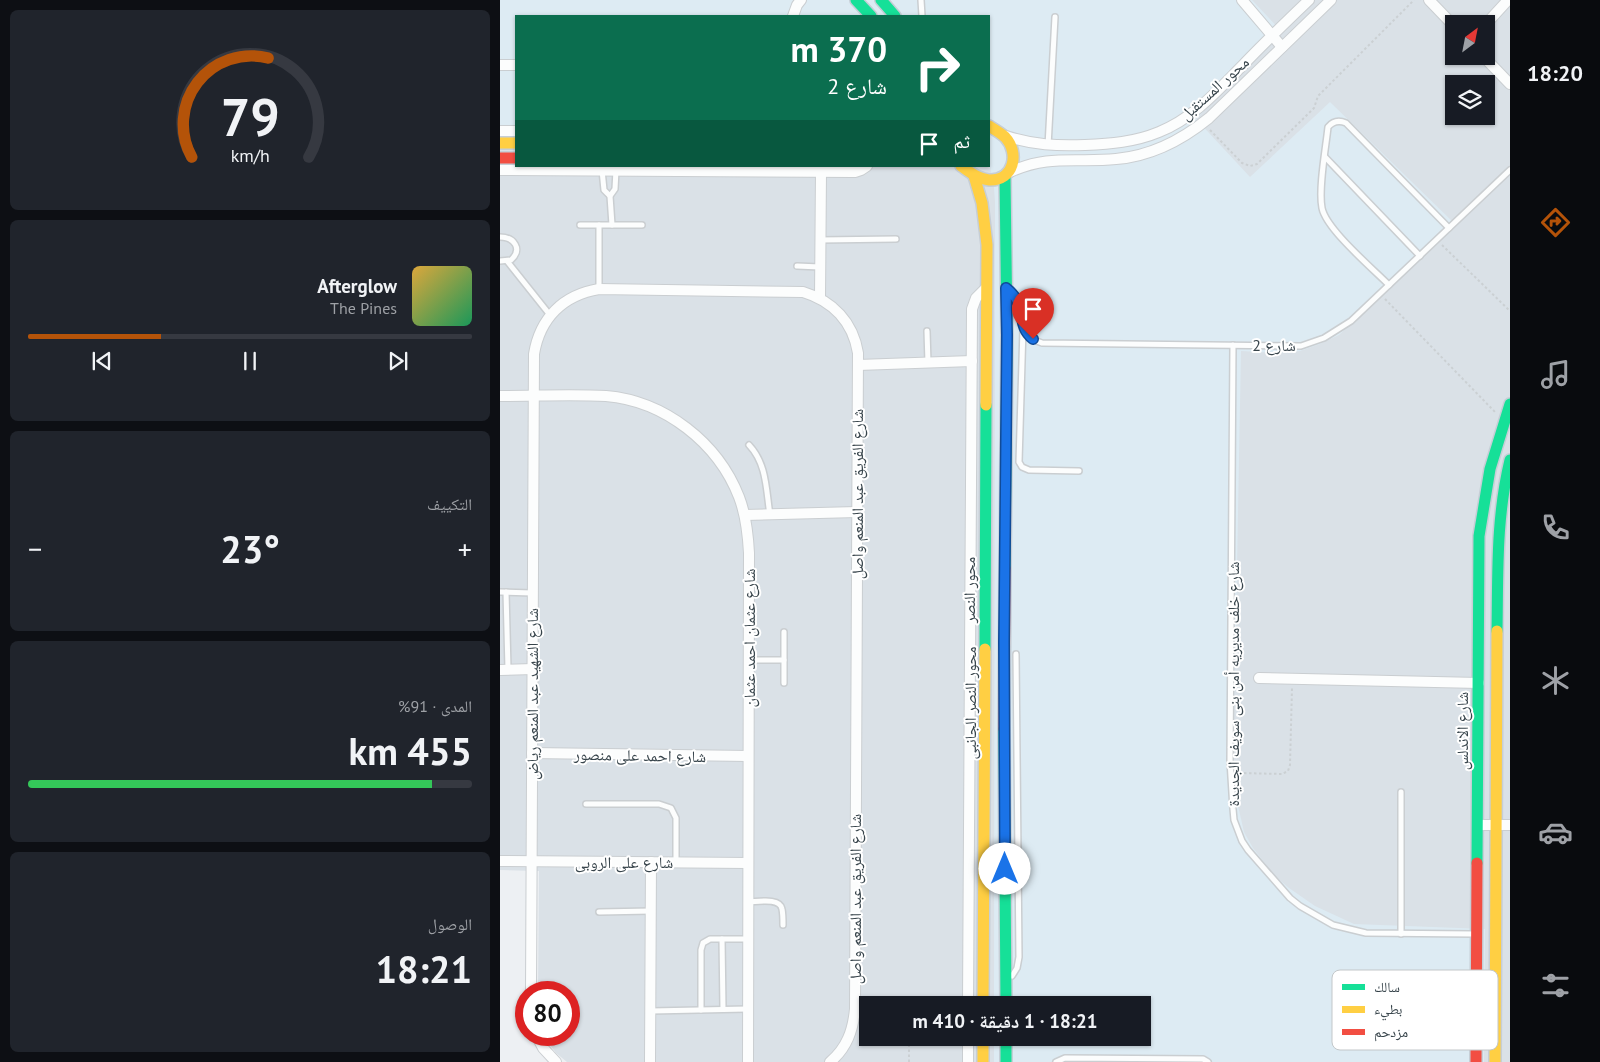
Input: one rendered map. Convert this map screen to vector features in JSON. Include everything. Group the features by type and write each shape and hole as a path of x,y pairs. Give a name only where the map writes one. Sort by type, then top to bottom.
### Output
{"main road":[{"path":"856,0 870,15"},
{"path":"881,0 894,15"},
{"path":"990,126 1006,136 1010,141 1014,154 1012,167 1007,174 1005,212 1007,345 1004,642 1006,996"},
{"path":"500,143 515,143"},
{"path":"500,158 515,158"},
{"path":"962,167 974,176 992,180 1007,174"},
{"name":"محور النصر","path":"974,176 984,211 987,287 983,996"},
{"path":"984,211 1005,212"},
{"name":"شارع الاندلس","path":"1477,970 1479,536 1490,462 1510,404"},
{"path":"1495,970 1498,538 1503,490 1510,460"},
{"path":"985,641 1004,642"},
{"path":"1477,934 1495,934"},
{"path":"983,1046 983,1062"},
{"path":"1006,1046 1006,1062"},
{"path":"1006,1050 1016,1062"}],"street":[{"path":"794,15 801,0"},
{"path":"1242,0 1282,47"},
{"name":"محور المستقبل","path":"1006,136 1031,144 1048,146 1115,143 1144,137 1170,127 1202,106 1309,0"},
{"name":"محور المستقبل","path":"1007,174 1025,165 1042,161 1116,159 1149,153 1176,141 1203,122 1331,0"},
{"path":"1429,0 1445,17"},
{"path":"1494,15 1508,0"},
{"path":"500,65 515,65"},
{"path":"1492,65 1510,84"},
{"path":"500,131 515,131"},
{"path":"500,170 858,172 866,167"},
{"path":"820,298 821,172"},
{"name":"محور النصر الجانبى","path":"968,996 973,305 976,298 987,287"},
{"name":"شارع الفريق عبد المنعم واصل","path":"534,396 536,344 539,333 558,306 588,290 794,291 820,298 841,314 850,328 856,344 858,365 855,1009 850,1035 844,1047 830,1062"},
{"path":"858,365 972,362"},
{"name":"شارع عثمان احمد عثمان","path":"500,396 607,396 644,405 679,422 695,434 721,463 739,497 745,516 749,553 748,1062"},
{"name":"شارع الشهيد عبد المنعم رياض","path":"531,981 534,396"},
{"path":"745,516 857,512"},
{"path":"504,670 533,670"},
{"path":"1259,678 1479,683"},
{"name":"شارع احمد على منصور","path":"532,754 748,756"},
{"path":"1478,824 1510,825"},
{"name":"شارع على الروبى","path":"500,861 748,863"},
{"path":"650,1062 652,862"},
{"path":"542,1046 556,1062"},
{"path":"968,1046 968,1062"}],"lane":[{"path":"921,0 922,15"},
{"path":"1048,146 1054,17"},
{"path":"1389,285 1326,220 1321,206 1321,198 1328,127 1334,122 1342,121 1346,123 1449,228"},
{"path":"1324,157 1420,256"},
{"path":"602,170 604,190 610,196"},
{"path":"612,225 610,196 615,189 616,170"},
{"name":"شارع 2","path":"1023,327 1033,339 1042,343 1301,346 1343,327 1510,170"},
{"path":"580,225 642,225"},
{"path":"599,225 600,289"},
{"path":"500,237 510,238 517,248 514,257 507,261 500,261"},
{"path":"820,240 896,239"},
{"path":"507,261 550,315"},
{"path":"797,266 820,267"},
{"path":"1006,288 1012,292 1020,304 1023,327 1019,462 1022,467 1029,470 1078,471"},
{"path":"927,331 928,363"},
{"name":"شارع خلف مديريه أمن بنى سويف الجديدة","path":"1233,345 1230,761 1233,809 1238,831 1248,850 1290,898 1310,913 1344,928 1366,933 1477,934"},
{"path":"749,445 757,454 764,471 770,515"},
{"path":"500,592 533,592"},
{"path":"504,670 506,592"},
{"path":"784,632 784,683"},
{"path":"1006,981 1015,973 1019,957 1016,654"},
{"path":"749,660 784,660"},
{"path":"1401,934 1402,792"},
{"path":"586,804 660,804 667,806 674,811 676,818 676,862"},
{"path":"748,902 777,902 782,907 783,925"},
{"path":"599,912 651,911"},
{"path":"701,1010 703,943 710,939 748,939"},
{"path":"722,939 723,1009"},
{"path":"650,1011 747,1009"},
{"path":"1056,1062 1065,1058 1203,1059 1208,1062"}],"path":[{"path":"1203,122 1242,163 1250,166 1257,164 1314,108 1318,96 1414,0"},
{"path":"1437,240 1510,311"},
{"path":"1380,294 1504,420"},
{"path":"1230,761 1233,770 1241,774 1282,774 1288,771 1290,765 1292,679"},
{"path":"909,1046 909,1062"}],"shaded area":[{"path":"500,0 1252,0 1283,33 1196,119 1250,177 1330,102 1456,225 1339,335 1300,351 1277,353 1241,351 1233,784 1244,832 1253,848 1275,876 1315,906 1354,924 1485,929 1485,970 1332,970 1332,1050 1484,1050 1484,1062 994,1062 994,1046 1151,1046 1151,996 994,996 995,202 990,167 990,15 515,15 515,150 500,149"},
{"path":"871,0 1510,0 1510,1062 567,1062 551,1046 580,1046 580,981 538,981 539,871 500,870 500,149 515,150 515,167 990,167 990,15"}],"traffic: fast":[{"path":"856,0 870,15"},
{"path":"881,0 894,15"},
{"path":"1005,176 1007,335 1005,568"},
{"path":"1477,863 1479,536 1490,469 1510,404"},
{"path":"985,649 986,405"},
{"path":"1497,631 1500,524 1505,482 1510,460"},
{"path":"1004,729 1006,996"},
{"path":"1006,1046 1006,1062"}],"traffic: slow":[{"path":"963,167 978,177 989,180 1004,176 1009,171 1013,158 1010,143 990,127"},
{"path":"500,143 515,143"},
{"path":"974,176 982,203 987,245 986,405"},
{"path":"1495,970 1497,631"},
{"path":"983,996 985,649"},
{"path":"983,1046 983,1062"},
{"path":"1495,1050 1495,1062"}],"traffic: jam":[{"path":"500,158 515,158"},
{"path":"1004,729 1005,568"},
{"path":"1476,970 1477,863"},
{"path":"1476,1050 1476,1062"}],"route":[{"path":"1005,869 1006,288 1012,292 1020,304 1023,327 1033,339"}]}
